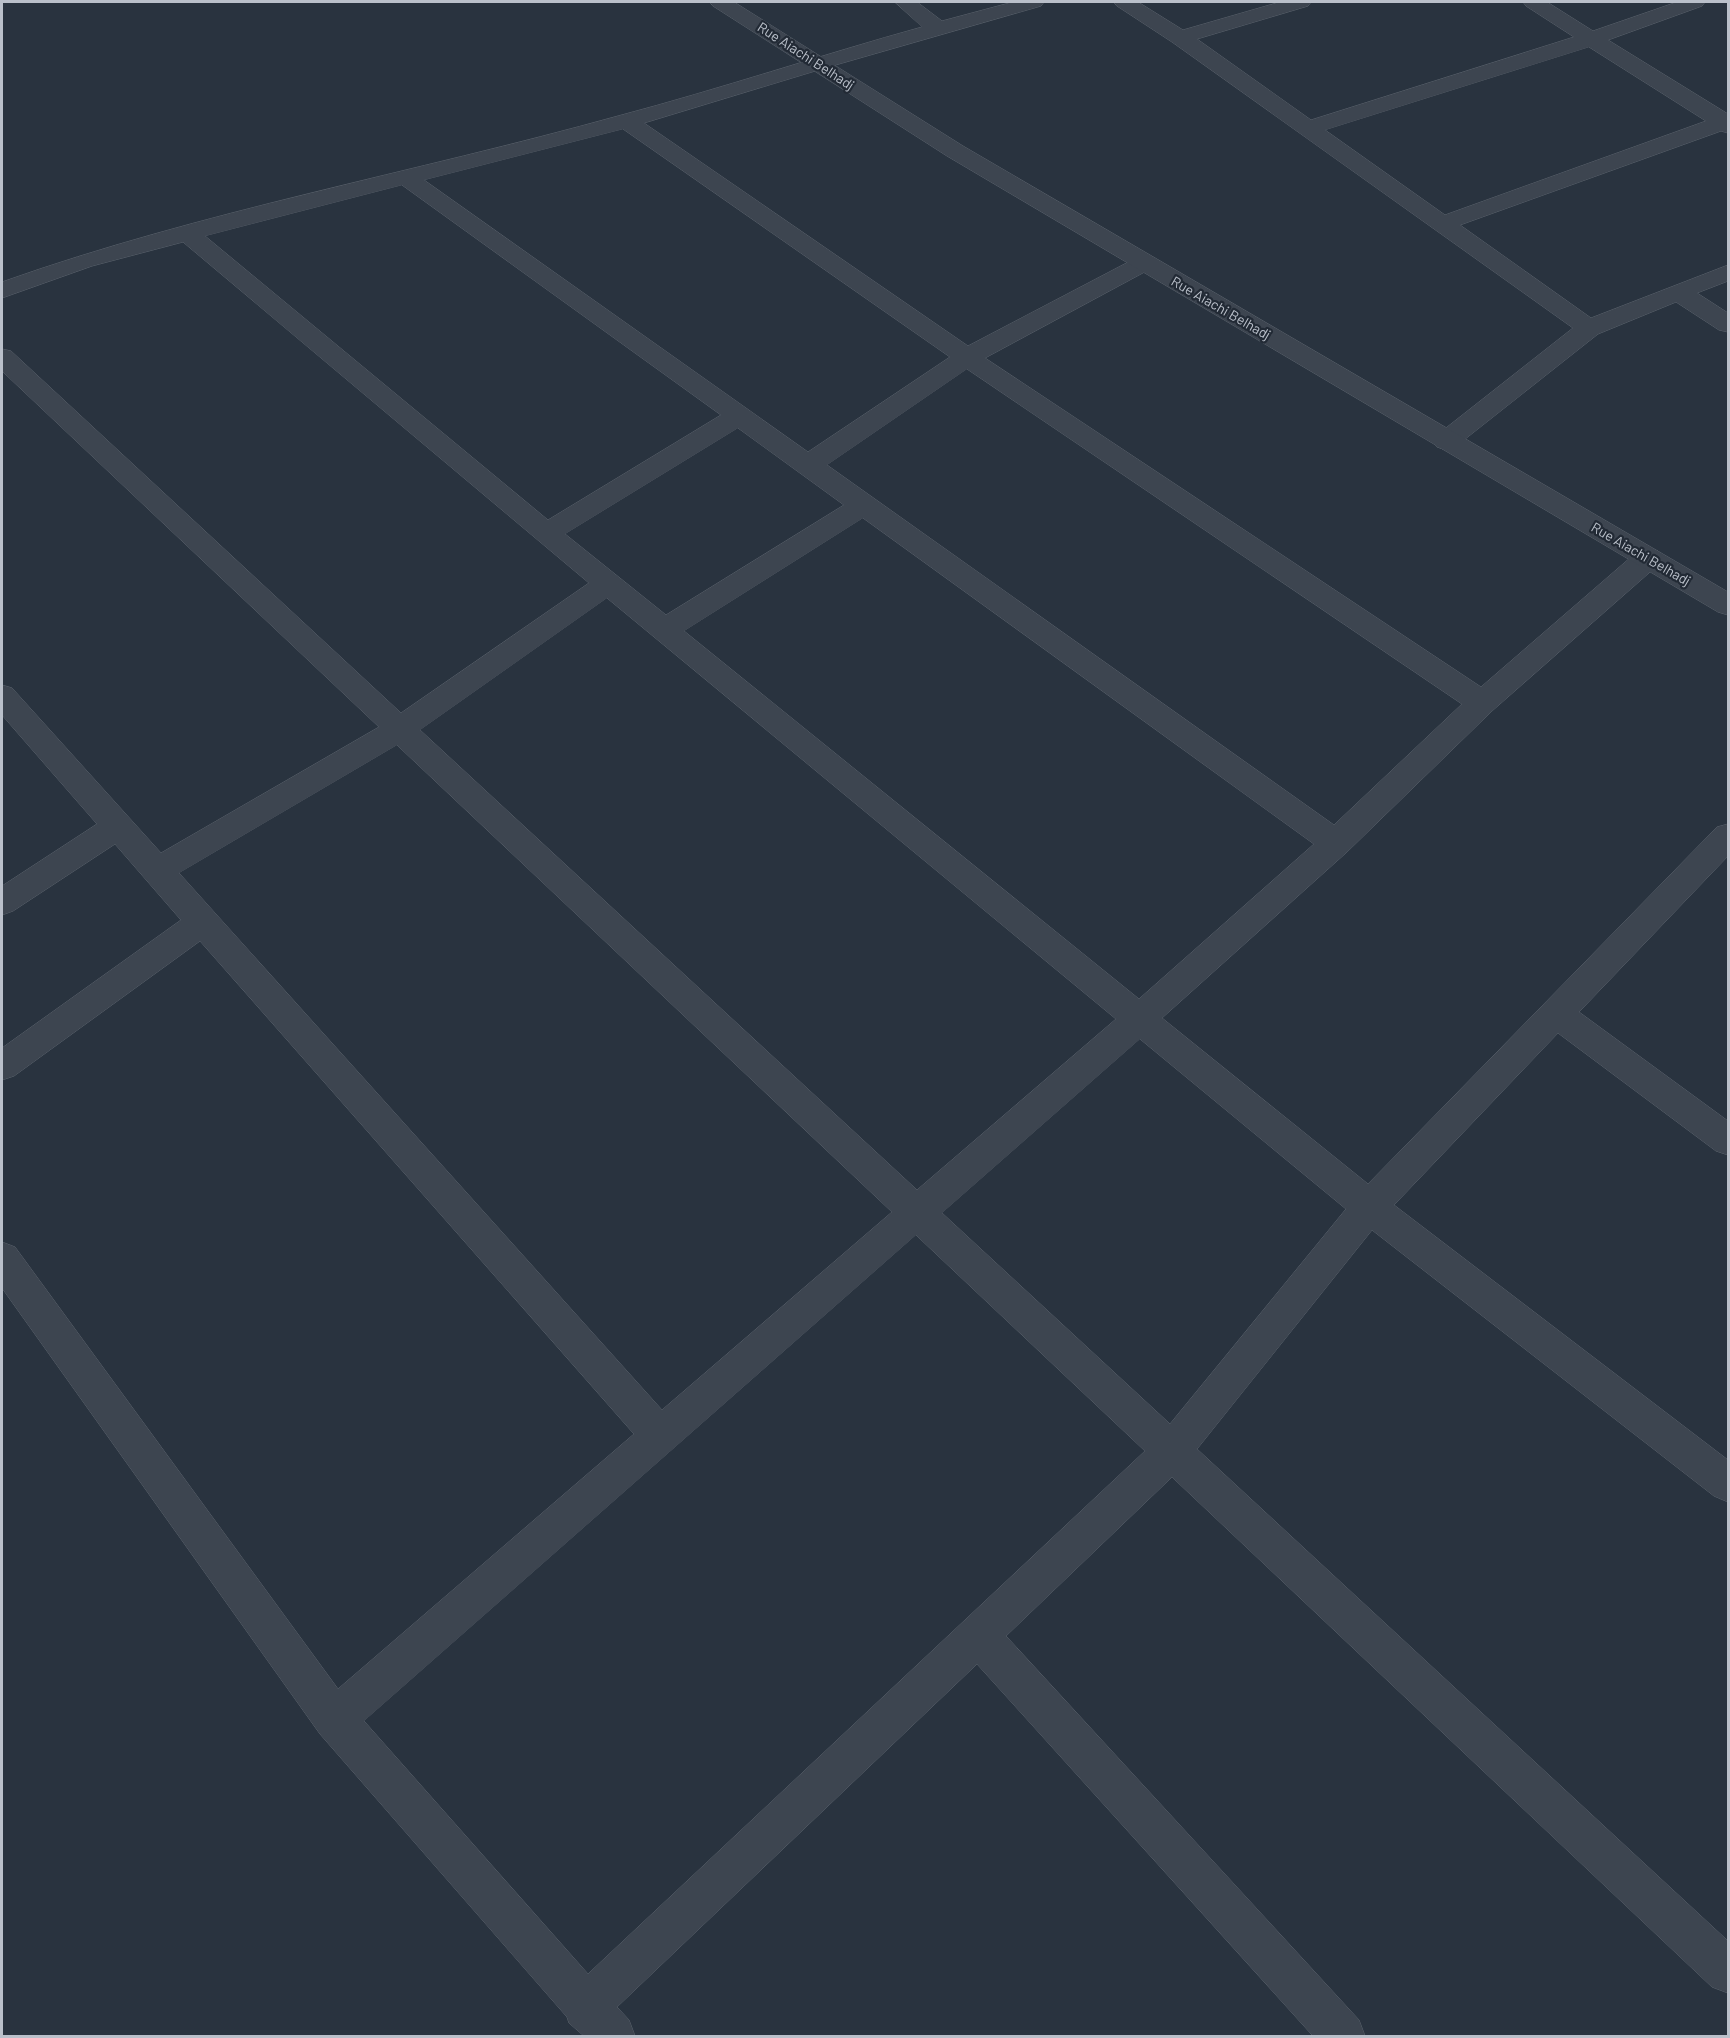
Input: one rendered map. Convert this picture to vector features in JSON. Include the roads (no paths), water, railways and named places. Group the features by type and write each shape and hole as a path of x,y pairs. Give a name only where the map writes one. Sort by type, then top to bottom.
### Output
{"street":[{"name":"Rue Aiachi Belhadj","path":"720,2 955,151 1728,605"},
{"path":"905,2 938,29"},
{"path":"2,290 84,261 187,233 627,122 817,63 1034,2"},
{"path":"1124,2 1180,37 1589,328"},
{"path":"1180,37 1301,2"},
{"path":"1533,2 1727,124"},
{"path":"1308,128 1591,39 1695,2"},
{"path":"627,122 967,357 1482,703"},
{"path":"1442,224 1727,124"},
{"path":"408,178 1336,843"},
{"path":"187,233 546,533 1369,1207 1728,1483"},
{"path":"808,465 967,357 1144,263"},
{"path":"1446,441 1589,328 1728,272"},
{"path":"1678,292 1728,324"},
{"path":"2,357 1728,1971"},
{"path":"546,533 739,416"},
{"path":"664,630 864,505"},
{"path":"335,1719 1139,1019 1336,843 1482,703 1648,558"},
{"path":"157,871 400,729 608,584"},
{"path":"2,696 661,1437"},
{"path":"2,902 117,826"},
{"path":"585,2007 1172,1450 1369,1207 1556,1013 1726,843"},
{"path":"2,1066 202,922"},
{"path":"1556,1013 1728,1140"},
{"path":"2,1259 335,1719 613,2037"},
{"path":"978,1635 1343,2037"}]}
